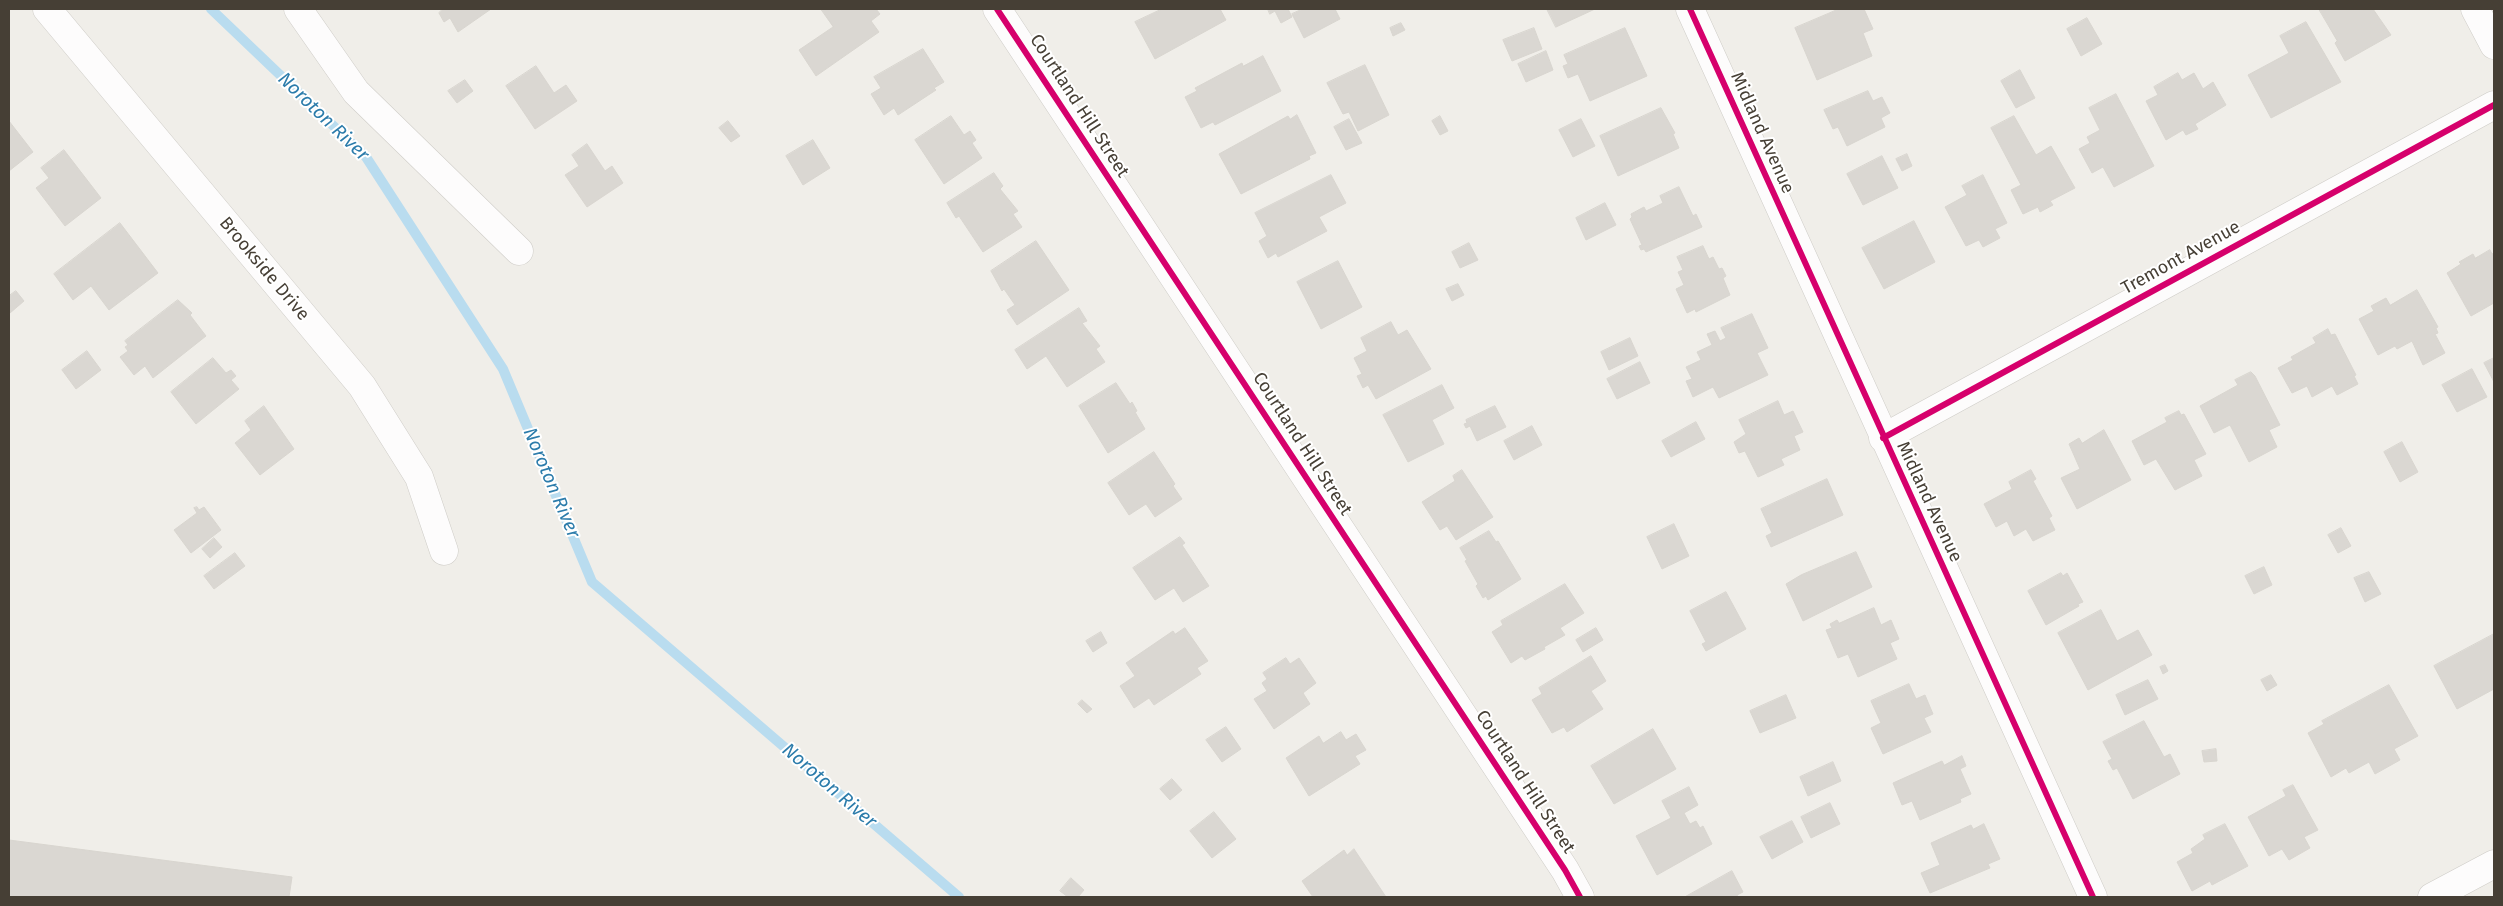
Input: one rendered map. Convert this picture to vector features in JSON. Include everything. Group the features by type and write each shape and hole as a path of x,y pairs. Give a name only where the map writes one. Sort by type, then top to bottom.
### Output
{"street":[{"name":"Brookside Drive","path":"47,9 362,386 419,477 444,552"},
{"path":"298,9 356,92 519,252"},
{"name":"Courtland Hill Street","path":"997,9 1554,853 1580,897"},
{"name":"Midland Avenue","path":"1690,9 1883,438 2093,897"},
{"path":"2475,9 2494,44"},
{"name":"Tremont Avenue","path":"1883,438 2494,105"},
{"path":"2432,897 2494,864"}],"building":[{"path":"443,9 491,9 458,32 450,18 444,22 439,13"},
{"path":"821,9 876,9 880,14 871,21 879,32 816,76 799,50 833,27"},
{"path":"1162,9 1220,9 1226,20 1155,59 1135,22"},
{"path":"1268,9 1288,9 1292,17 1281,23 1275,11 1270,14"},
{"path":"1303,9 1335,9 1340,19 1304,38 1292,14"},
{"path":"1547,9 1595,9 1556,27"},
{"path":"1839,9 1864,9 1873,29 1863,33 1872,56 1817,80 1795,28"},
{"path":"2319,9 2373,9 2391,35 2345,61 2335,43 2337,41"},
{"path":"2087,18 2102,44 2081,56 2067,29"},
{"path":"2306,22 2341,82 2271,118 2248,75 2289,53 2280,36"},
{"path":"1401,23 1405,30 1393,36 1390,28"},
{"path":"1534,28 1542,49 1512,61 1503,40"},
{"path":"1625,28 1647,76 1590,101 1578,74 1568,78 1563,66 1568,64 1564,55"},
{"path":"923,49 944,82 934,88 936,90 898,115 894,108 884,115 871,94 881,88 874,77"},
{"path":"1546,51 1553,70 1526,82 1518,64"},
{"path":"1263,56 1281,91 1215,125 1213,122 1201,128 1185,97 1197,91 1195,88 1242,63 1243,66"},
{"path":"1365,65 1389,115 1358,131 1349,112 1343,114 1327,83"},
{"path":"536,66 554,93 566,85 577,101 535,129 506,86"},
{"path":"2020,70 2035,98 2016,108 2001,81"},
{"path":"2178,73 2182,80 2194,73 2203,89 2213,82 2226,105 2195,124 2198,129 2186,135 2183,130 2166,140 2146,101 2158,95 2154,87"},
{"path":"465,80 473,91 457,103 448,91"},
{"path":"1868,91 1873,101 1882,97 1890,113 1881,118 1885,127 1847,146 1838,127 1833,129 1824,110"},
{"path":"2116,94 2154,166 2114,187 2103,167 2092,173 2079,149 2090,143 2087,137 2100,130 2089,108"},
{"path":"1661,108 1675,133 1673,134 1679,148 1618,176 1600,136"},
{"path":"1297,115 1316,153 1309,156 1310,159 1241,194 1219,154 1288,116 1290,119"},
{"path":"951,116 964,135 970,131 976,140 972,143 982,158 944,184 915,140"},
{"path":"1440,116 1448,131 1440,135 1432,121"},
{"path":"2014,116 2036,155 2051,146 2075,188 2050,201 2053,205 2040,212 2038,207 2023,214 2011,190 2021,185 1991,128"},
{"path":"1349,119 1362,143 1346,150 1334,127"},
{"path":"1581,119 1595,146 1573,157 1559,130"},
{"path":"9,121 33,152 9,171"},
{"path":"728,121 740,136 731,142 719,128"},
{"path":"813,140 830,168 803,185 786,156"},
{"path":"587,144 605,171 612,166 623,183 587,207 565,175 579,166 572,155"},
{"path":"64,150 101,198 65,226 36,188 49,178 41,168"},
{"path":"1907,154 1912,166 1902,171 1896,159"},
{"path":"1882,156 1898,188 1863,205 1847,174"},
{"path":"994,173 1003,186 1000,189 1018,211 1013,214 1022,227 983,252 959,216 956,218 947,203"},
{"path":"1331,175 1346,203 1319,217 1327,231 1278,257 1276,253 1268,258 1259,241 1267,236 1255,213"},
{"path":"1983,175 2007,223 1995,229 2000,238 1983,247 1979,240 1966,246 1945,207 1967,195 1962,186"},
{"path":"1679,187 1693,216 1696,214 1702,227 1646,252 1644,249 1641,250 1639,246 1642,245 1630,219 1632,217 1631,214 1644,207 1646,211 1663,203 1660,196"},
{"path":"1605,203 1616,225 1586,240 1576,218"},
{"path":"1914,221 1935,262 1884,289 1862,248"},
{"path":"120,223 158,273 109,310 91,286 73,300 54,274"},
{"path":"1036,241 1069,290 1017,325 1007,310 1015,305 1004,289 1002,291 991,271"},
{"path":"1469,243 1478,260 1460,268 1452,252"},
{"path":"1703,246 1709,259 1713,257 1719,269 1722,268 1726,276 1723,278 1730,295 1696,312 1695,309 1687,313 1676,289 1684,285 1678,272 1683,270 1677,257"},
{"path":"2490,250 2492,254 2494,253 2494,303 2471,316 2447,273 2461,264 2459,262 2473,254 2475,258"},
{"path":"1338,261 1362,307 1321,329 1297,282"},
{"path":"1458,284 1464,295 1452,301 1446,289"},
{"path":"2417,290 2438,327 2436,328 2438,333 2435,334 2445,353 2423,365 2412,341 2397,349 2395,346 2378,355 2359,319 2374,311 2371,306 2386,298 2390,305"},
{"path":"16,291 24,301 10,313 9,296"},
{"path":"178,300 192,313 190,315 206,336 153,378 145,366 134,375 120,357 128,351 125,347 128,345 125,341"},
{"path":"1079,308 1087,321 1082,323 1100,346 1096,349 1105,362 1067,387 1046,356 1027,369 1015,350"},
{"path":"1752,314 1768,348 1757,353 1768,375 1719,398 1713,387 1693,397 1686,381 1692,379 1686,367 1701,360 1697,352 1712,345 1707,334 1715,331 1720,341 1726,338 1721,328"},
{"path":"1391,322 1398,335 1407,330 1431,369 1376,399 1368,385 1363,388 1357,376 1362,374 1354,358 1367,351 1361,338"},
{"path":"2328,329 2331,335 2335,334 2356,375 2354,376 2358,384 2337,395 2332,386 2312,397 2307,386 2292,393 2278,368 2293,360 2291,357 2316,343 2313,338"},
{"path":"1630,338 1638,356 1609,370 1601,352"},
{"path":"87,351 101,370 76,389 62,370"},
{"path":"213,358 226,373 231,370 236,376 231,380 239,389 196,424 171,392"},
{"path":"2494,358 2494,382 2484,363"},
{"path":"1640,362 1650,383 1617,399 1607,379"},
{"path":"2472,369 2487,397 2457,412 2442,385"},
{"path":"2251,372 2255,376 2280,425 2269,430 2277,447 2249,462 2230,425 2214,433 2200,406 2238,385 2235,380"},
{"path":"1116,383 1130,404 1132,402 1137,411 1135,412 1145,429 1108,453 1079,406"},
{"path":"1442,385 1454,408 1432,420 1444,444 1408,462 1383,415"},
{"path":"1778,401 1784,415 1793,411 1803,432 1794,436 1800,450 1781,459 1784,465 1758,477 1745,451 1739,453 1734,442 1746,434 1739,420"},
{"path":"264,406 294,449 260,475 235,443 251,430 245,421"},
{"path":"1495,406 1506,427 1477,441 1470,426 1466,428 1464,424 1467,423 1466,420"},
{"path":"2179,411 2181,415 2184,414 2206,454 2194,460 2202,476 2175,490 2156,459 2144,465 2132,441 2167,422 2165,418"},
{"path":"1696,422 1705,439 1671,457 1662,441"},
{"path":"1532,426 1542,445 1514,460 1504,441"},
{"path":"2104,430 2131,480 2077,509 2061,478 2080,469 2069,444 2079,438 2082,443"},
{"path":"2402,442 2418,472 2400,482 2384,452"},
{"path":"1154,452 1175,484 1173,486 1182,499 1155,517 1146,504 1129,515 1108,483"},
{"path":"1462,470 1493,517 1456,540 1447,526 1440,530 1422,502 1455,481 1453,476"},
{"path":"2031,470 2036,479 2033,481 2052,516 2049,518 2055,530 2033,541 2026,529 2014,536 2007,521 1996,527 1984,504 2012,489 2009,482"},
{"path":"1827,479 1843,515 1771,547 1766,536 1772,533 1761,509"},
{"path":"197,507 199,510 204,507 221,530 191,553 174,530 197,513 194,508"},
{"path":"1674,524 1689,556 1662,569 1647,537"},
{"path":"2341,528 2351,546 2338,553 2328,535"},
{"path":"1489,531 1496,542 1498,541 1521,579 1488,600 1486,596 1483,598 1476,586 1478,584 1460,548"},
{"path":"1180,537 1185,543 1182,545 1209,586 1183,602 1174,588 1155,600 1133,568"},
{"path":"214,538 222,547 210,558 202,549"},
{"path":"1856,552 1872,587 1803,621 1786,584 1801,575"},
{"path":"235,553 245,566 214,589 204,576"},
{"path":"2264,567 2272,585 2254,594 2245,576"},
{"path":"2369,572 2381,594 2365,602 2354,578"},
{"path":"2061,573 2063,576 2067,573 2083,602 2046,625 2028,591"},
{"path":"1565,584 1584,613 1560,628 1565,635 1544,647 1545,649 1525,660 1522,656 1511,663 1492,632 1503,625 1501,621"},
{"path":"1726,592 1746,629 1706,651 1702,644 1706,642 1690,611"},
{"path":"1874,608 1881,625 1891,620 1899,639 1890,643 1897,659 1858,677 1848,654 1838,658 1826,630 1832,628 1830,624 1837,620 1839,623"},
{"path":"2101,610 2117,641 2138,630 2152,655 2088,690 2058,633"},
{"path":"1185,628 1208,661 1197,668 1201,674 1154,705 1149,698 1134,708 1120,686 1135,676 1126,663 1173,631 1175,634"},
{"path":"1596,628 1603,640 1583,652 1576,640"},
{"path":"1101,632 1107,643 1093,652 1086,641"},
{"path":"2494,634 2494,689 2457,709 2434,666"},
{"path":"1591,656 1606,681 1591,691 1603,709 1567,732 1564,727 1552,733 1532,700 1542,694 1539,688"},
{"path":"1286,658 1290,664 1299,658 1316,683 1303,693 1310,704 1274,729 1254,699 1267,691 1262,683 1267,679 1263,673"},
{"path":"2165,665 2168,671 2163,674 2160,667"},
{"path":"2271,675 2277,685 2267,691 2261,680"},
{"path":"2148,680 2158,699 2125,715 2116,695"},
{"path":"1909,684 1916,699 1925,695 1933,714 1924,718 1931,732 1883,754 1871,728 1881,723 1871,701"},
{"path":"2389,685 2418,736 2394,749 2400,760 2375,774 2369,762 2349,773 2346,768 2331,777 2308,733 2324,724 2322,721"},
{"path":"1786,695 1796,718 1760,733 1750,711"},
{"path":"1082,700 1092,709 1087,713 1078,704"},
{"path":"2144,721 2164,757 2170,754 2180,774 2133,799 2117,768 2113,770 2108,761 2112,759 2103,742"},
{"path":"1226,727 1241,749 1222,762 1206,740"},
{"path":"1653,729 1676,769 1614,804 1591,766"},
{"path":"1341,732 1346,740 1356,734 1366,750 1355,756 1360,764 1309,796 1286,758 1319,736 1323,743"},
{"path":"2216,749 2217,761 2204,762 2202,751"},
{"path":"1962,756 1966,766 1960,769 1971,794 1960,799 1961,802 1920,820 1912,801 1902,805 1893,783 1942,761 1944,765"},
{"path":"1833,762 1841,781 1808,796 1800,777"},
{"path":"1172,779 1182,790 1170,800 1160,789"},
{"path":"2293,785 2318,830 2304,837 2310,848 2289,860 2282,849 2269,856 2248,817 2286,796 2283,790"},
{"path":"1689,787 1698,805 1684,813 1690,824 1696,821 1700,828 1703,826 1712,844 1657,875 1636,836 1671,818 1662,801"},
{"path":"1830,803 1840,824 1811,838 1801,817"},
{"path":"1214,812 1236,839 1212,858 1190,831"},
{"path":"1792,821 1803,842 1772,859 1760,837"},
{"path":"1984,824 2000,859 1988,864 1990,868 1930,893 1921,873 1940,865 1931,843 1971,825 1973,829"},
{"path":"2225,824 2248,866 2212,885 2210,881 2192,891 2177,862 2193,853 2191,849 2205,839 2203,835"},
{"path":"9,840 292,877 289,897 9,897"},
{"path":"1354,849 1386,897 1313,897 1302,881 1344,850 1347,855"},
{"path":"1732,871 1743,892 1737,895 1738,897 1685,897"},
{"path":"1071,878 1084,890 1078,897 1068,897 1060,891"}],"waterway":[{"name":"Noroton River","path":"211,9 366,157 503,369 592,582 959,897"}],"cycle path":[{"path":"997,9 1565,870 1580,897"},
{"path":"1690,9 2093,897"},
{"path":"1883,438 2494,105"}]}
